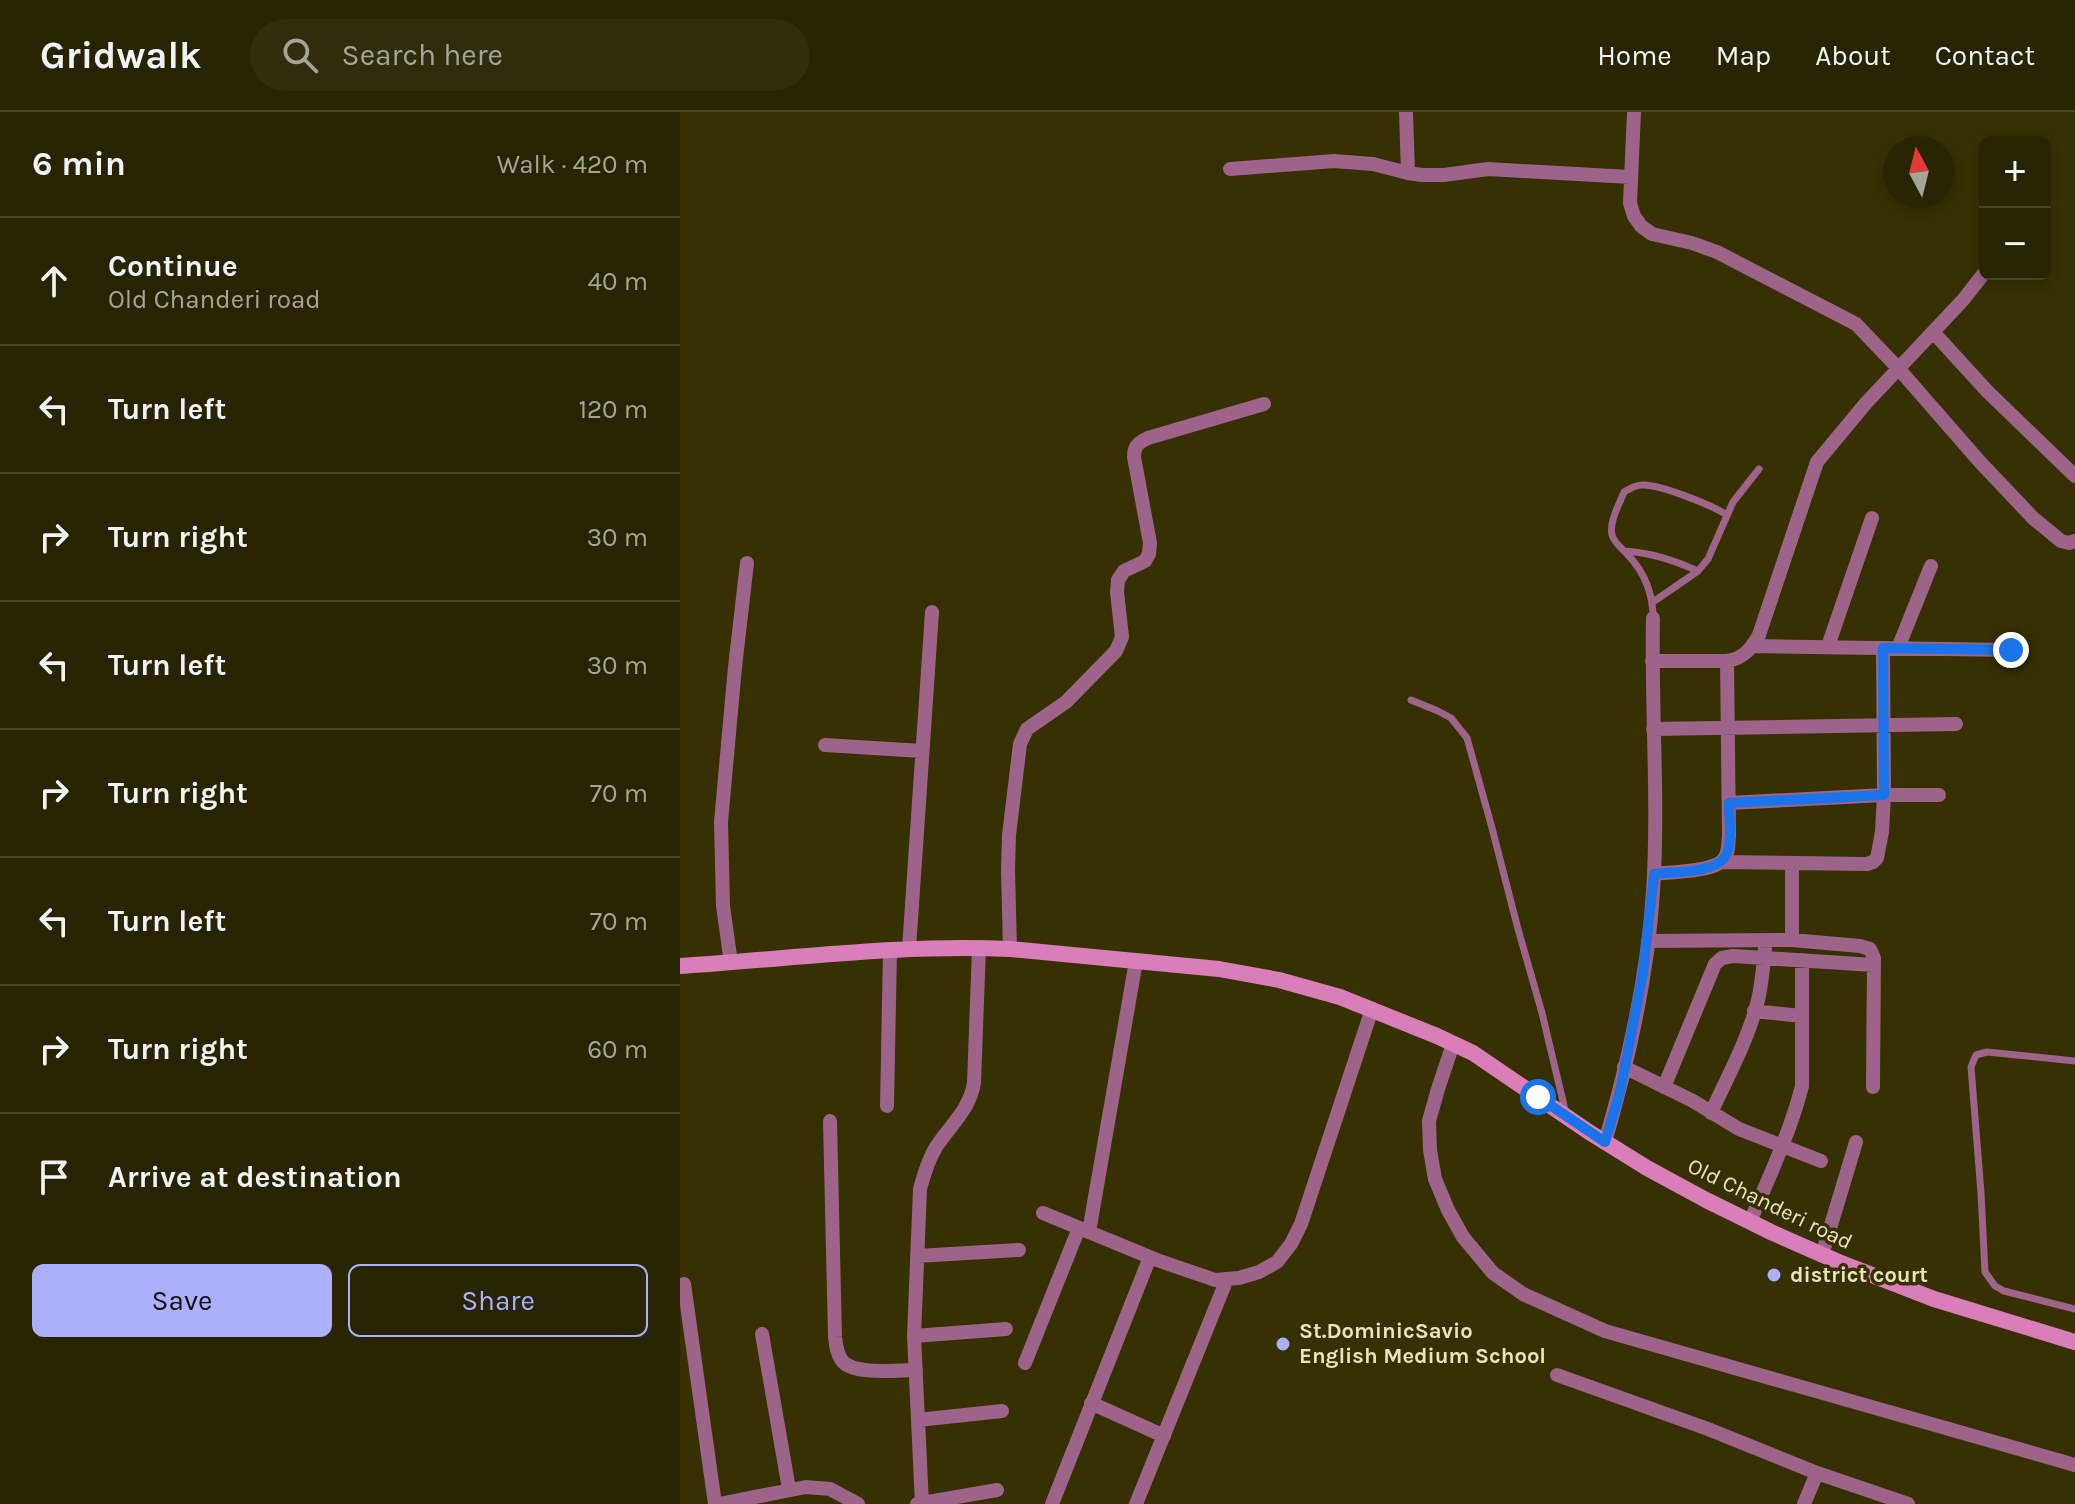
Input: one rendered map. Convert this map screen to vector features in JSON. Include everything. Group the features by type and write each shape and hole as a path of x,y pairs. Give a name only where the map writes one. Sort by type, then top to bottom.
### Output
{"street":[{"path":"1406,112 1408,173"},
{"path":"1634,112 1630,203 1641,226 1652,234 1717,252 1856,324 2033,518 2061,541 2075,541"},
{"path":"1230,169 1334,161 1373,164 1408,173 1444,175 1488,169 1630,177"},
{"path":"1652,661 1727,661 1746,654 1759,635 1817,462 1866,403 1934,333 1979,280"},
{"path":"1934,333 1987,391 2075,476"},
{"path":"1010,949 1009,835 1020,744 1027,729 1066,702 1116,651 1122,637 1118,580 1145,561 1149,554 1150,543 1134,448 1148,438 1264,404"},
{"path":"1828,646 1872,518"},
{"path":"731,963 723,906 721,822 747,563"},
{"path":"1654,874 1712,867 1722,862 1873,862 1880,848 1890,648 1931,566"},
{"path":"909,949 932,612"},
{"path":"1605,1142 1620,1092 1648,941 1654,874 1653,618"},
{"path":"1752,646 2011,650"},
{"path":"1722,862 1728,852 1727,661"},
{"path":"1653,729 1956,724"},
{"path":"825,745 922,751"},
{"path":"1729,803 1939,795"},
{"path":"1792,863 1792,940"},
{"path":"1711,1113 1754,1011 1760,990 1765,940"},
{"path":"1648,941 1792,940 1866,947 1873,952 1874,965 1873,1087"},
{"path":"979,948 971,1097 934,1149 920,1189 914,1336 920,1504 997,1490"},
{"name":"Old Chanderi road","path":"680,966 909,949 979,948 1219,969 1279,980 1340,997 1463,1049 1647,1168 1750,1222 1822,1255 1934,1299 2075,1342"},
{"path":"887,1106 890,951"},
{"path":"1664,1087 1718,961 1733,956 1874,965"},
{"path":"1750,1222 1782,1146 1802,1086 1802,960"},
{"path":"1025,1363 1084,1230 1136,961"},
{"path":"1043,1213 1215,1280 1239,1278 1277,1262 1301,1224 1372,1009"},
{"path":"1754,1011 1801,1016"},
{"path":"1463,1049 1438,1089 1429,1121 1435,1179 1463,1237 1493,1273 1523,1294 1605,1331 2075,1465"},
{"path":"1624,1067 1693,1101 1739,1129 1821,1161"},
{"path":"830,1121 837,1349 841,1360 850,1367 916,1370"},
{"path":"1822,1255 1856,1142"},
{"path":"917,1256 1019,1250"},
{"path":"1052,1504 1150,1257"},
{"path":"1136,1504 1227,1279"},
{"path":"684,1284 717,1504 754,1500 789,1489 820,1487 858,1504"},
{"path":"914,1336 1006,1329"},
{"path":"762,1334 789,1489"},
{"path":"1557,1375 1908,1504"},
{"path":"1091,1403 1164,1436"},
{"path":"918,1420 1002,1411"},
{"path":"1804,1504 1817,1473"}],"lane":[{"path":"1653,602 1698,571 1708,559 1733,502 1759,469"},
{"path":"1653,618 1653,602 1644,577 1612,535 1612,524 1624,492 1640,485 1653,486 1727,515"},
{"path":"1625,551 1650,553 1698,571"},
{"path":"1411,700 1451,718 1467,738 1567,1116"},
{"path":"2075,1061 1987,1052 1976,1055 1971,1067 1985,1272 1995,1286 2004,1291 2075,1309"}],"place":[{"name":"district court","path":"1774,1275"},
{"name":"St.DominicSavio English Medium School","path":"1283,1344"}],"route":[{"path":"1538,1097 1605,1142 1620,1092 1643,973 1654,874 1712,867 1722,862 1728,852 1729,803 1884,795 1883,648 2011,650"}]}
